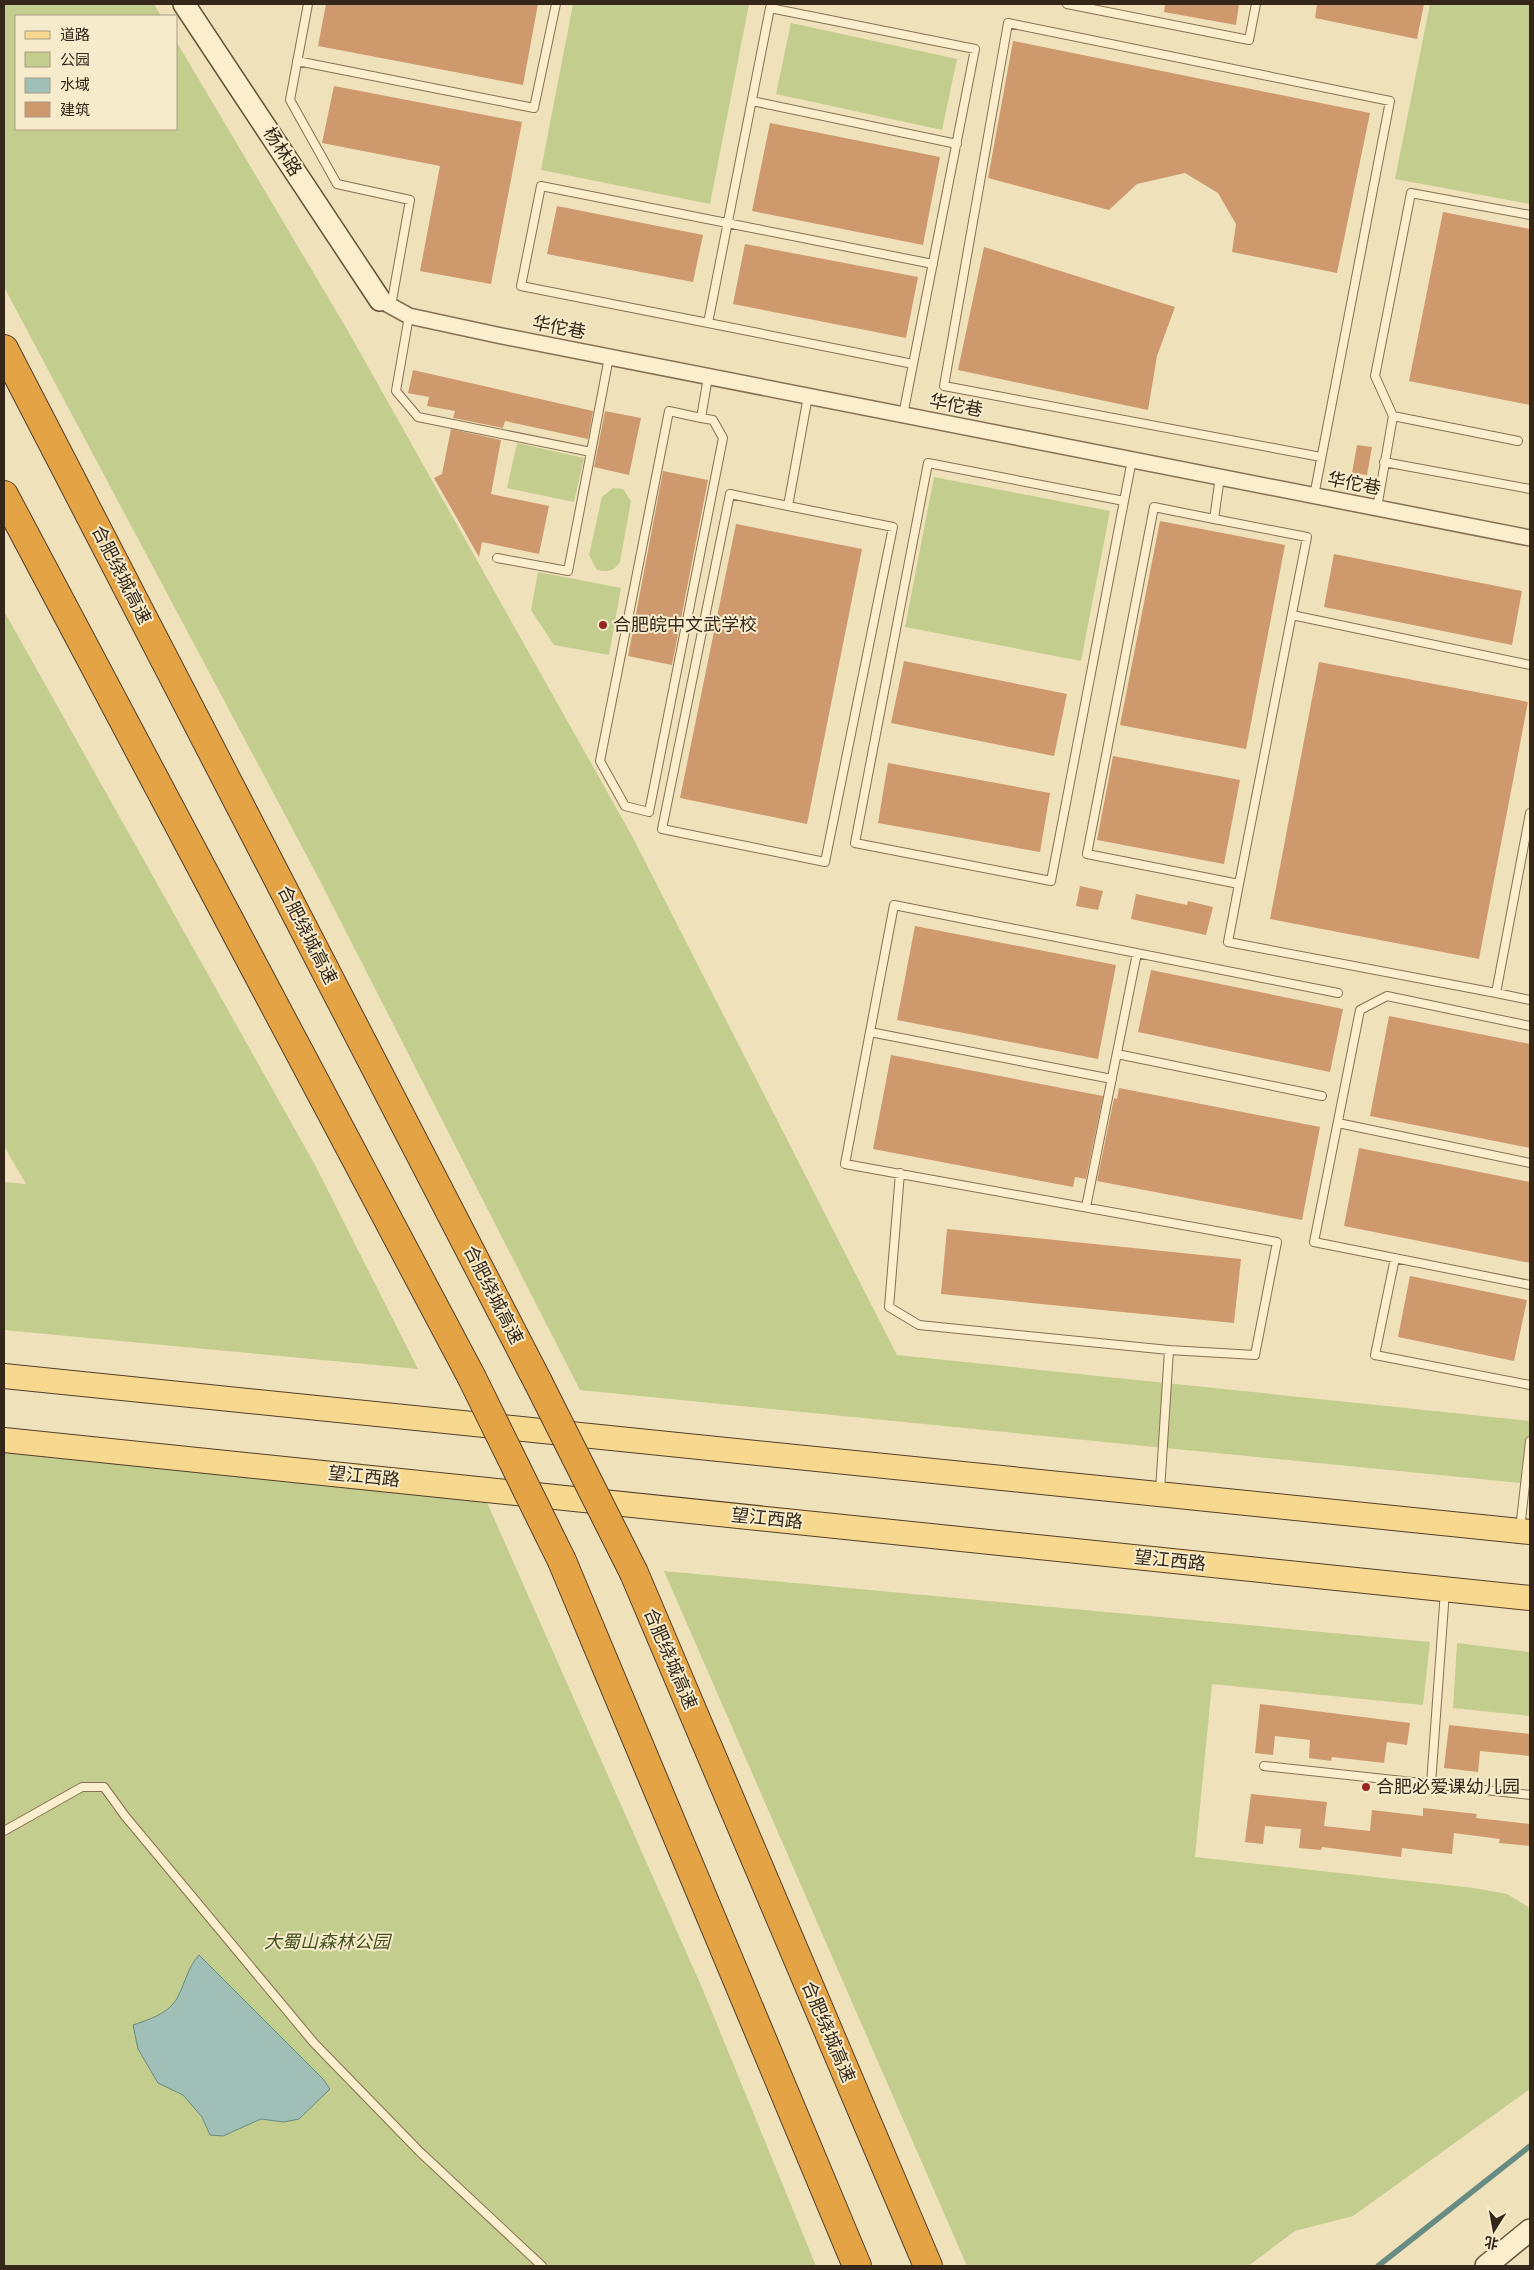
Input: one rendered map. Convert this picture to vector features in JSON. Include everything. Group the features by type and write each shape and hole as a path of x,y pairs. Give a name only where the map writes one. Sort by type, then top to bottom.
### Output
{"highway":[{"name":"合肥绕城高速","path":"4,349 538,1382 634,1574 928,2266"},
{"path":"4,495 471,1376 562,1561 857,2266"}],"main road":[{"path":"4,1376 1525,1532"},
{"name":"望江西路","path":"4,1440 1530,1598"}],"street":[{"name":"杨林路","path":"184,4 386,303"},
{"name":"华佗巷","path":"386,303 409,316 708,377 1530,538"},
{"path":"1486,2266 1530,2230"}],"lane":[{"path":"308,4 290,100 337,184 410,200 386,303"},
{"path":"297,61 534,108 556,4"},
{"path":"1067,4 1099,7 1249,40 1256,4"},
{"path":"708,323 770,8 975,49 903,415"},
{"path":"1314,496 1322,457 1390,101 1008,23 944,386 1322,457"},
{"path":"752,101 957,144"},
{"path":"913,364 521,286 522,277 541,186 933,264"},
{"path":"1377,508 1392,416 1375,376 1411,193 1530,215"},
{"path":"409,316 396,391 418,417 591,452"},
{"path":"497,558 568,571 609,357"},
{"path":"701,418 708,377"},
{"path":"788,506 808,396"},
{"path":"669,411 701,418 713,420 723,438 649,812 625,806 600,761 669,411"},
{"path":"1392,416 1518,441"},
{"path":"1124,502 928,463 855,843 1050,881 1124,502 1132,460"},
{"path":"1384,462 1530,489"},
{"path":"1214,519 1220,477"},
{"path":"730,494 788,506 893,527 825,862 662,829 730,494"},
{"path":"1239,884 1087,854 1154,507 1307,537 1228,942 1530,1000"},
{"path":"1292,615 1530,665"},
{"path":"1496,993 1530,813"},
{"path":"900,1174 890,1307 919,1325 1169,1350 1255,1355 1277,1242 845,1164 894,905 1338,992"},
{"path":"1086,1208 1137,953"},
{"path":"1530,1026 1387,996 1360,1010 1314,1242 1530,1285"},
{"path":"870,1032 1112,1080"},
{"path":"1117,1054 1322,1096"},
{"path":"1338,1123 1530,1163"},
{"path":"1395,1258 1375,1355 1530,1385"},
{"path":"1160,1496 1169,1350"},
{"path":"1525,1532 1530,1441"},
{"path":"1430,1784 1445,1589"},
{"path":"1264,1766 1530,1795"},
{"path":"4,1830 82,1787 104,1788 125,1816 314,2043 420,2152 542,2266"}],"green space":[{"path":"4,4 154,4 160,15 15,15 15,130 178,130 178,44 348,331 632,836 897,1355 1530,1421 1530,1484 580,1390 317,875 4,287"},
{"path":"573,4 749,4 710,204 541,170"},
{"path":"1430,4 1530,4 1530,204 1395,179"},
{"path":"791,23 957,59 942,130 776,94"},
{"path":"517,443 584,458 574,502 507,488"},
{"path":"934,477 1110,511 1081,661 905,627"},
{"path":"613,488 623,489 631,501 620,562 615,568 610,570 597,570 589,555 602,497"},
{"path":"538,572 621,588 609,655 554,645 531,610"},
{"path":"4,611 315,1165 418,1369 4,1330 4,1182 26,1184 4,1146"},
{"name":"大蜀山森林公园","path":"4,1440 481,1489 703,1990 816,2266 4,2266"},
{"path":"664,1571 1430,1642 1423,1705 1212,1684 1195,1857 1474,1888 1507,1894 1530,1908 1530,2089 1353,2216 1295,2231 1248,2266 967,2266"},
{"path":"1457,1643 1530,1652 1530,1716 1453,1708"}],"water":[{"path":"199,1955 323,2079 330,2089 299,2119 284,2122 261,2119 223,2136 210,2135 202,2117 183,2095 158,2083 138,2049 133,2025 157,2016 172,2005"}],"building":[{"path":"326,4 538,4 523,85 318,46"},
{"path":"1165,4 1239,4 1236,25 1164,12"},
{"path":"1317,4 1424,4 1417,39 1315,18"},
{"path":"1013,41 1370,113 1337,273 1232,252 1236,224 1218,193 1185,173 1137,184 1109,210 988,178"},
{"path":"334,86 522,122 491,284 420,271 440,166 322,143"},
{"path":"770,123 940,157 923,245 752,211"},
{"path":"557,206 703,235 693,282 547,254"},
{"path":"1443,212 1530,229 1530,405 1409,381"},
{"path":"745,244 918,277 906,338 733,304"},
{"path":"984,247 1175,307 1157,356 1148,410 958,370"},
{"path":"413,370 593,411 588,439 505,421 503,428 453,418 455,411 427,406 429,397 408,393"},
{"path":"605,411 641,418 629,475 594,467"},
{"path":"451,429 501,440 491,494 549,506 539,554 482,542 479,557 434,478 442,474"},
{"path":"1357,445 1372,447 1367,475 1352,473"},
{"path":"663,471 708,480 672,665 628,656"},
{"path":"1160,521 1285,545 1246,749 1120,725"},
{"path":"736,524 862,549 807,824 680,798"},
{"path":"1334,554 1522,591 1512,645 1324,607"},
{"path":"904,661 1067,694 1054,756 891,723"},
{"path":"1319,662 1528,702 1479,959 1270,919"},
{"path":"1113,756 1240,780 1224,864 1097,840"},
{"path":"888,763 1050,793 1040,852 878,823"},
{"path":"1080,886 1103,891 1098,910 1076,906"},
{"path":"1136,894 1187,905 1188,901 1213,907 1206,935 1131,919"},
{"path":"915,926 1116,965 1098,1059 897,1020"},
{"path":"1151,970 1343,1009 1330,1072 1138,1032"},
{"path":"1389,1016 1530,1044 1530,1148 1370,1116"},
{"path":"891,1055 1103,1096 1086,1179 1075,1177 1073,1187 873,1149"},
{"path":"1119,1088 1320,1127 1302,1220 1097,1181 1114,1098 1117,1099"},
{"path":"1359,1148 1530,1182 1530,1263 1344,1226"},
{"path":"947,1229 1241,1259 1234,1323 941,1294"},
{"path":"1410,1276 1527,1300 1514,1361 1398,1337"},
{"path":"1260,1704 1410,1723 1407,1745 1387,1742 1384,1763 1332,1757 1331,1761 1309,1758 1310,1740 1275,1736 1273,1755 1255,1753"},
{"path":"1449,1725 1530,1734 1530,1756 1480,1751 1478,1772 1444,1768"},
{"path":"1251,1794 1327,1802 1324,1826 1370,1831 1372,1810 1423,1816 1423,1808 1477,1814 1476,1818 1530,1824 1530,1846 1499,1843 1500,1839 1454,1833 1452,1854 1402,1848 1401,1857 1322,1847 1321,1850 1299,1848 1301,1829 1265,1826 1263,1844 1245,1842"}],"waterway":[{"path":"1378,2266 1530,2146"}],"place":[{"name":"合肥皖中文武学校","path":"603,625"},
{"name":"合肥必爱课幼儿园","path":"1366,1787"}]}
